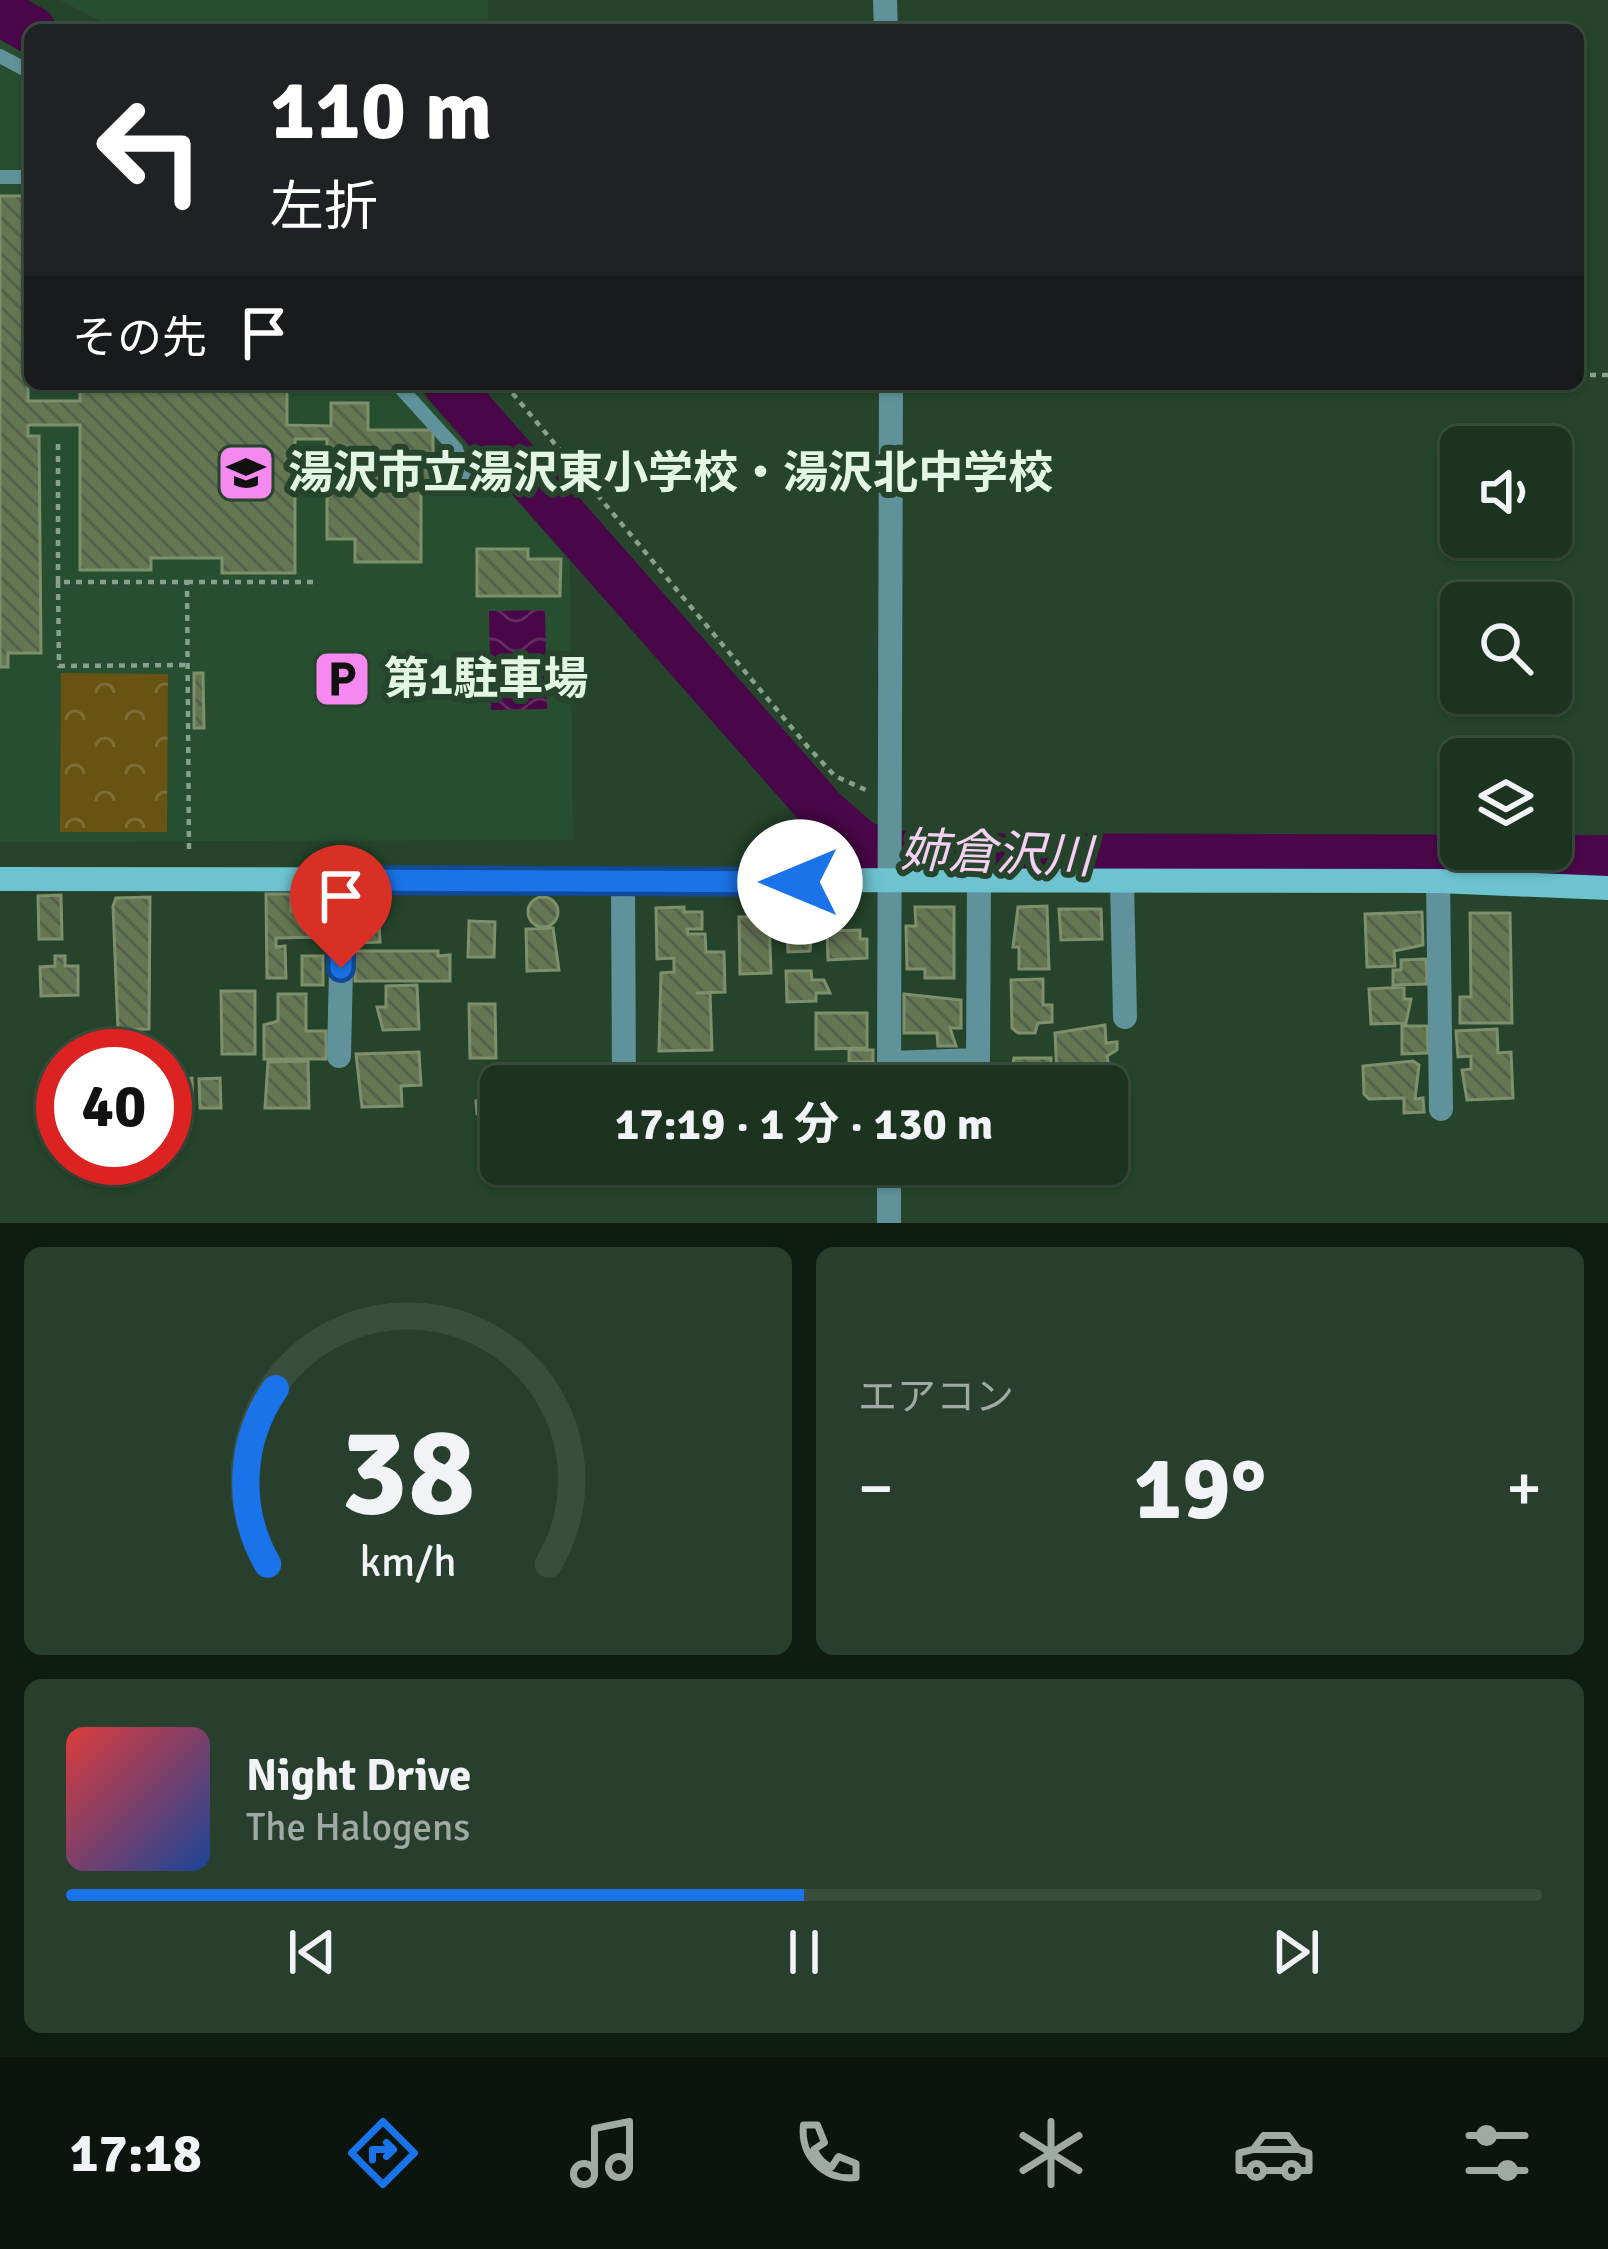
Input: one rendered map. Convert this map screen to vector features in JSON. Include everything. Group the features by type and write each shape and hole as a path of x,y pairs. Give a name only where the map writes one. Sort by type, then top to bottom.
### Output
{"street":[{"path":"889,1065 891,390"},
{"path":"0,879 1438,881 1608,888"},
{"path":"339,1056 343,880"},
{"path":"623,881 624,1065"},
{"path":"1438,881 1441,1109"},
{"path":"946,1065 978,1060 979,882"},
{"path":"1122,882 1125,1018"},
{"path":"889,1185 889,1223"}],"lane":[{"path":"402,390 456,449 465,474"}],"path":[{"path":"510,390 808,747 835,776 888,801"},
{"path":"58,444 58,666 188,665"},
{"path":"58,582 314,582"},
{"path":"188,582 190,858"}],"shaded area":[{"path":"60,0 488,0 488,24 106,24"},
{"name":"湯沢市立湯沢東小学校・湯沢北中学校","path":"0,40 24,53 24,390 418,390 570,561 573,840 0,842"}],"green space":[{"path":"61,673 168,674 167,832 60,832"}],"water":[{"path":"545,610 547,709 491,710 489,611"}],"building":[{"path":"0,196 24,196 24,390 28,390 28,401 80,401 80,390 287,390 287,425 331,426 331,403 368,403 368,430 433,430 433,494 421,494 421,562 355,562 355,539 327,539 327,439 295,439 295,573 222,573 222,558 151,558 151,570 80,570 80,425 28,425 28,436 39,436 41,653 8,653 8,667 0,667"},
{"path":"477,549 528,549 528,559 561,559 560,596 477,596"},
{"path":"194,673 203,673 204,728 194,728"},
{"path":"266,894 291,894 291,911 321,917 322,937 276,938 276,947 285,946 286,978 267,978"},
{"path":"61,895 62,939 39,939 38,896"},
{"path":"150,897 149,1029 118,1029 116,898"},
{"path":"543,897 554,901 558,912 554,923 543,927 532,923 528,912 532,901"},
{"path":"378,900 380,942 357,943 355,901"},
{"path":"814,902 810,951 788,952 787,925 795,925 794,903"},
{"path":"1047,906 1049,969 1019,969 1019,947 1013,947 1018,907"},
{"path":"684,907 684,912 702,912 702,929 687,929 688,934 705,934 706,952 724,952 725,992 696,993 710,993 712,1050 659,1051 661,973 674,972 674,958 657,959 656,908"},
{"path":"915,907 954,907 954,978 925,978 925,969 907,969 906,926 916,926"},
{"path":"1059,909 1101,909 1102,939 1061,940"},
{"path":"1422,912 1423,945 1394,951 1395,966 1367,967 1365,914"},
{"path":"1470,913 1510,913 1512,1023 1460,1023 1460,997 1471,997"},
{"path":"769,916 771,973 740,974 739,917"},
{"path":"469,921 495,922 494,957 468,957"},
{"path":"553,928 559,970 527,971 526,929"},
{"path":"860,930 860,939 867,939 867,958 828,960 827,931"},
{"path":"355,951 438,951 438,956 450,955 450,981 355,981"},
{"path":"55,956 65,956 65,966 78,966 78,995 41,996 40,967 55,966"},
{"path":"302,956 323,956 323,985 302,985"},
{"path":"1426,959 1427,984 1393,985 1393,970 1401,970 1401,960"},
{"path":"786,971 811,971 812,980 824,980 830,993 816,993 816,1001 787,1002"},
{"path":"1043,979 1043,1005 1052,1005 1052,1022 1038,1023 1035,1033 1018,1033 1012,1028 1011,980"},
{"path":"417,985 419,1029 383,1030 377,1007 386,1007 386,986"},
{"path":"1404,987 1404,999 1411,999 1406,1023 1371,1024 1369,989"},
{"path":"221,991 255,991 255,1054 222,1054"},
{"path":"278,994 306,994 306,1031 326,1031 326,1059 264,1059 264,1025 278,1021"},
{"path":"904,994 961,1000 961,1028 950,1028 956,1046 938,1046 937,1033 904,1033"},
{"path":"469,1004 495,1004 496,1058 470,1058"},
{"path":"816,1013 867,1013 867,1048 816,1049"},
{"path":"1105,1025 1106,1043 1117,1042 1117,1050 1107,1056 1108,1065 1057,1065 1055,1033"},
{"path":"1402,1026 1427,1026 1428,1053 1402,1054"},
{"path":"1497,1029 1498,1053 1511,1052 1513,1098 1467,1100 1462,1070 1471,1069 1471,1056 1458,1057 1456,1031"},
{"path":"849,1050 873,1050 873,1062 849,1062"},
{"path":"419,1052 421,1085 401,1086 402,1106 362,1107 356,1054"},
{"path":"1014,1058 1051,1058 1051,1065 1013,1065"},
{"path":"308,1061 309,1108 265,1108 268,1062"},
{"path":"1413,1061 1419,1065 1415,1099 1423,1098 1424,1112 1404,1113 1404,1098 1369,1099 1364,1094 1363,1066"},
{"path":"220,1078 221,1108 200,1108 199,1079"}],"waterway":[{"name":"姉倉沢川","path":"0,12 24,26"},
{"name":"姉倉沢川","path":"452,390 824,812 863,846 911,857 1608,859"}],"place":[{"name":"湯沢市立湯沢東小学校・湯沢北中学校","path":"246,473"},
{"name":"第1駐車場","path":"342,679"}],"route":[{"path":"341,968 343,880 800,882"}]}
